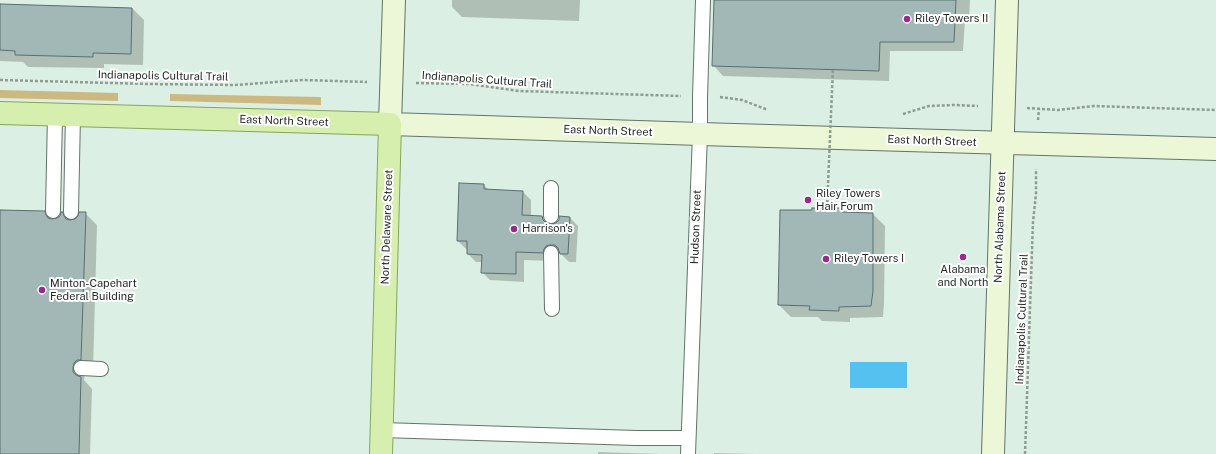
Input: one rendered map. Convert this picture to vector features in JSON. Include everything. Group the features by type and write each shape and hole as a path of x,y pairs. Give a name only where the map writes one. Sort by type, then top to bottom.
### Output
{"main road":[{"name":"North Delaware Street","path":"381,454 394,0"},
{"name":"North Alabama Street","path":"993,454 1007,0"},
{"name":"East North Street","path":"0,113 1216,149"}],"lane":[{"name":"Hudson Street","path":"688,454 700,134 703,0"},
{"path":"53,211 64,115"},
{"path":"64,115 71,212"},
{"path":"551,188 552,216"},
{"path":"551,253 552,309"},
{"path":"81,368 101,369"},
{"path":"382,430 620,438 688,438"}],"path":[{"path":"827,208 833,68"},
{"name":"Indianapolis Cultural Trail","path":"0,80 235,85 303,80 469,84 519,91 731,98 742,100 771,112"},
{"path":"902,114 929,106 969,106"},
{"path":"1039,109 1058,110 1094,106 1216,110"},
{"path":"831,113 839,114"},
{"name":"Indianapolis Cultural Trail","path":"1026,454 1033,222 1036,185"}],"shaded area":[{"path":"0,90 118,93 118,101 0,98"},
{"path":"170,94 321,97 321,105 170,101"}],"water":[{"path":"850,362 907,362 907,388 850,388"}],"building":[{"path":"714,0 956,0 954,42 880,42 879,71 712,66"},
{"path":"0,4 132,8 131,54 93,53 93,57 15,55 15,51 0,50"},
{"name":"Harrison's","path":"459,183 484,184 484,189 523,191 522,215 542,216 543,220 547,224 556,223 559,220 559,216 570,217 568,254 560,254 555,245 546,246 543,253 516,252 516,274 481,273 482,255 467,254 467,241 457,241"},
{"name":"Riley Towers I","path":"812,208 842,208 842,212 873,213 873,291 871,306 839,307 839,311 809,310 810,306 778,305 780,210 812,210"},
{"name":"Minton-Capehart Federal Building","path":"0,210 45,211 48,218 52,219 57,218 60,216 61,212 63,212 66,219 70,220 75,219 79,212 86,212 81,360 77,360 74,363 73,368 73,372 81,377 79,454 0,454"}],"place":[{"name":"Riley Towers II","path":"907,19"},
{"name":"Riley Towers Hair Forum","path":"808,200"},
{"name":"Harrison's","path":"514,229"},
{"name":"Alabama and North","path":"963,257"},
{"name":"Riley Towers I","path":"826,259"},
{"name":"Minton-Capehart Federal Building","path":"42,290"}]}
